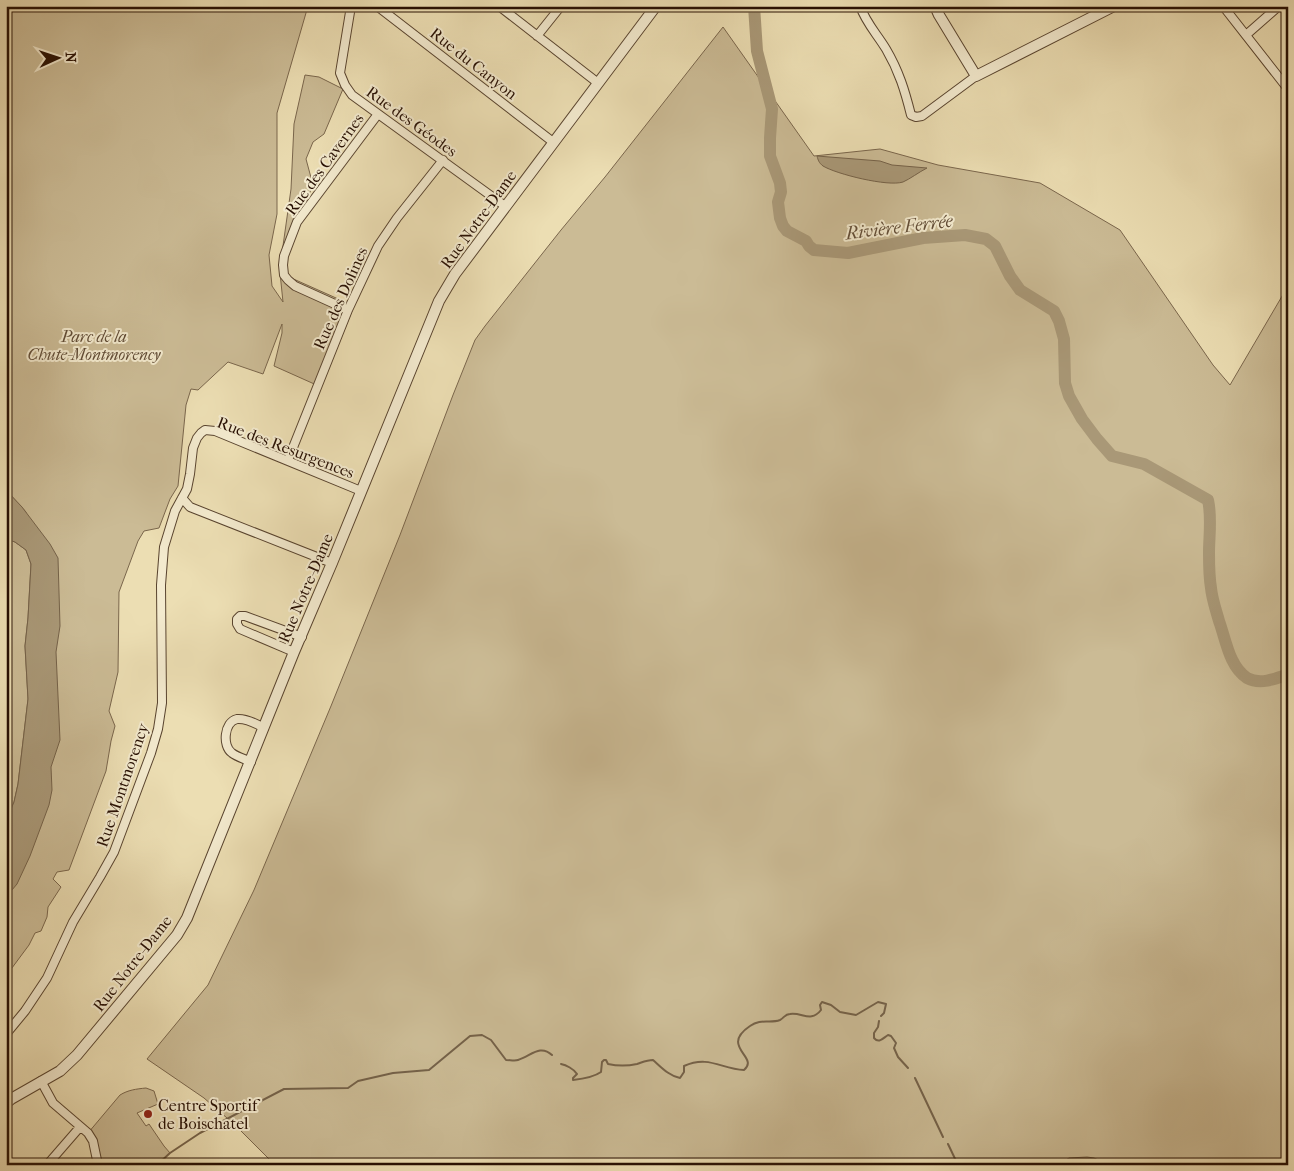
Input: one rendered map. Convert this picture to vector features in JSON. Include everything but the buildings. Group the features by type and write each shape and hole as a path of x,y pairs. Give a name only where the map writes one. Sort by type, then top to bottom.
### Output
{"street":[{"name":"Rue des Géodes","path":"352,6 340,73 345,85 352,94 378,114 505,206"},
{"name":"Rue du Canyon","path":"377,6 553,142"},
{"path":"499,6 598,83"},
{"path":"537,36 562,6"},
{"name":"Rue Notre-Dame","path":"6,1104 11,1099 60,1071 78,1056 177,935 187,918 294,652 302,637 439,301 454,274 656,6"},
{"path":"860,6 863,17 885,48 898,72 911,115 916,117 922,116 976,76 1114,6"},
{"path":"935,6 976,76"},
{"path":"1223,6 1288,89"},
{"path":"1246,35 1279,6"},
{"name":"Rue des Cavernes","path":"348,310 295,286 284,275 284,256 297,222 378,114"},
{"name":"Rue des Dolines","path":"288,460 348,310 378,246 397,218 443,160"},
{"name":"Rue des Resurgences","path":"200,433 206,430 215,431 361,491"},
{"name":"Rue Montmorency","path":"6,1034 25,1011 47,978 74,922 114,852 151,753 158,729 162,703 161,586 164,547 171,521 187,489 193,448 200,433"},
{"path":"182,498 190,507 332,564"},
{"path":"294,652 240,629 237,619 240,616 245,616 302,637"},
{"path":"251,762 232,753 228,748 227,730 231,723 237,719 246,720 264,728"},
{"path":"41,1082 53,1103 88,1133 93,1141 98,1165"},
{"path":"47,1165 80,1126"}],"green space":[{"name":"Parc de la Chute-Montmorency","path":"6,6 308,6 277,113 277,214 269,255 272,286 283,302 280,273 354,306 321,387 274,366 282,333 282,324 263,374 228,362 198,390 191,389 186,405 178,486 170,499 159,528 144,531 138,541 119,592 118,672 109,711 115,726 106,771 69,870 57,872 53,879 61,887 48,907 47,917 41,931 35,933 29,945 6,976 6,883 50,745 26,512 6,490"},
{"path":"723,27 814,156 880,149 938,165 1040,183 1120,230 1213,365 1230,385 1288,286 1288,1165 275,1165 235,1125 204,1098 147,1059 208,985 254,890 400,535 475,340"},
{"path":"305,75 319,77 343,89 324,134 313,142 306,159 313,185 281,260 291,189 294,124"},
{"path":"6,539 15,542 26,550 31,564 25,646 28,699 18,784 14,802 6,821"},
{"path":"146,1088 154,1091 158,1104 137,1113 146,1126 149,1124 170,1153 157,1165 98,1165 88,1133 120,1095 132,1090"}],"shaded area":[{"path":"817,156 880,161 892,165 927,168 903,182 886,183 850,176 830,169 821,164"},
{"path":"6,490 22,507 50,544 58,558 60,626 56,652 60,740 51,767 52,790 49,805 30,856 17,884 6,897 6,821 14,802 18,784 28,699 25,646 31,564 26,550 15,542 6,539"},
{"path":"1087,1157 1109,1165 1058,1165 1069,1158"}],"waterway":[{"name":"Rivière Ferrée","path":"754,6 757,51 772,109 770,156 780,183 781,192 778,202 783,226 787,231 806,241 814,250 848,253 923,238 965,235 986,239 995,246 1010,276 1020,290 1054,311 1064,339 1065,383 1069,396 1082,419 1097,439 1112,456 1144,464 1208,500 1210,520 1209,570 1214,604 1226,644 1236,667 1247,678 1257,681 1273,679 1288,674"},
{"path":"561,1064 576,1072 577,1074 573,1080 601,1072 604,1060 608,1064 615,1065 634,1065 653,1060 669,1073 680,1078 684,1072 684,1066 693,1063 708,1062 744,1070 748,1065 738,1040 741,1033 754,1024 780,1020 788,1014 814,1016 821,1010 820,1005 822,1002 831,1005 840,1012 856,1015 878,1002 886,1004 884,1013 881,1016"},
{"path":"879,1021 874,1038 879,1040 888,1035 891,1036 896,1043 894,1048 898,1057 908,1068"},
{"path":"157,1165 170,1153 200,1133 284,1089 348,1088 358,1081 393,1073 429,1070 470,1036 482,1035 491,1040 506,1060 518,1060 539,1051 548,1052 552,1055"},
{"path":"915,1078 943,1137"},
{"path":"948,1144 958,1165"}],"place":[{"name":"Centre Sportif de Boischatel","path":"148,1114"}]}
